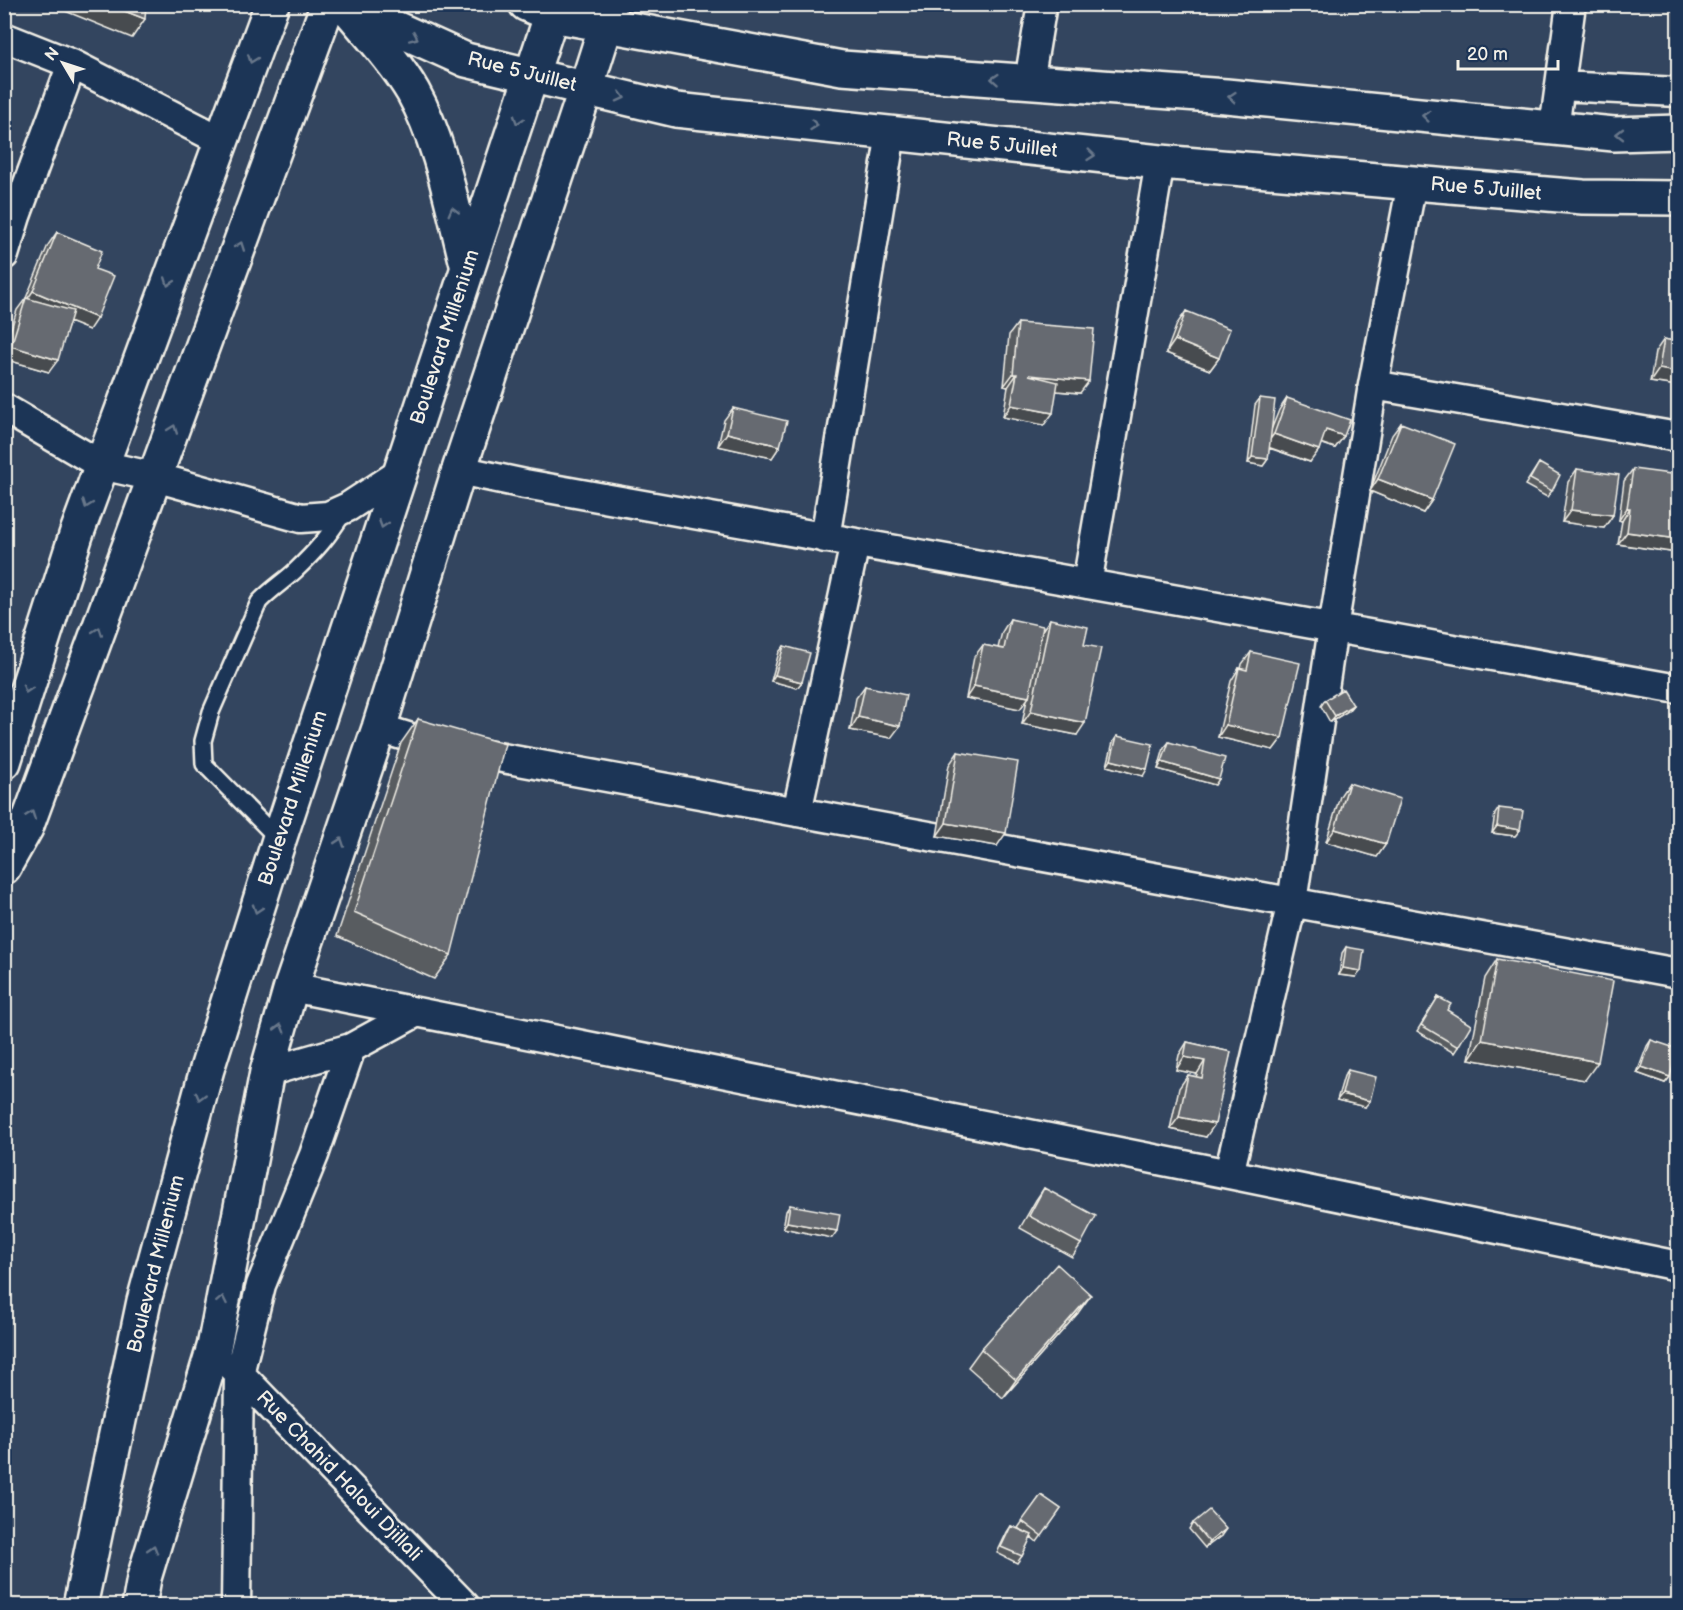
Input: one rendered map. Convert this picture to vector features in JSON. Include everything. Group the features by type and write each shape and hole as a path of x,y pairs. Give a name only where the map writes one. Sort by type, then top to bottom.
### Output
{"main road":[{"path":"4,762 76,535 272,4"},
{"path":"4,867 26,828 155,477 338,5 386,53 413,92 436,146 468,268"},
{"name":"Rue 5 Juillet","path":"338,5 466,60 676,110 1160,162 1583,197 1678,198"},
{"path":"544,8 608,15 842,68 1226,96 1614,134 1678,132"},
{"name":"Boulevard Millenium","path":"80,1605 144,1301 207,1069 279,840 532,76 544,8"},
{"path":"139,1605 144,1578 214,1347 267,1072 291,987 379,728 459,470 608,15"}],"street":[{"path":"1029,82 1042,4"},
{"path":"1554,129 1571,4"},
{"path":"4,37 72,64 222,141"},
{"path":"4,255 72,64"},
{"path":"1560,86 1678,92"},
{"path":"825,538 891,133"},
{"path":"1087,584 1160,162"},
{"path":"1229,1174 1292,902 1333,628 1373,385 1412,183"},
{"path":"1373,385 1678,437"},
{"path":"4,408 101,465 155,477 301,518 328,516 348,507 400,473"},
{"path":"459,470 825,538 1678,689"},
{"path":"797,812 855,543"},
{"path":"379,728 437,746 1678,973"},
{"path":"291,987 1678,1266"},
{"path":"267,1072 351,1048 417,1012"},
{"path":"236,1605 239,1374 261,1285 314,1155 351,1048"},
{"name":"Rue Chahid Haloui Djillali","path":"214,1347 465,1605"}],"lane":[{"path":"279,840 204,764 203,741 211,712 259,602 270,590 293,573 326,540 348,507"}],"building":[{"path":"107,4 146,4 145,19"},
{"path":"57,232 102,251 95,269 114,276 97,318 33,291"},
{"path":"26,298 73,311 58,360 11,346"},
{"path":"1186,311 1230,329 1219,358 1175,340"},
{"path":"1018,323 1094,329 1089,381 1029,375 1058,382 1053,413 1011,405 1017,374 1013,374"},
{"path":"1664,339 1678,342 1678,372 1659,369"},
{"path":"1260,398 1275,400 1268,459 1252,457"},
{"path":"1287,398 1350,420 1344,436 1326,430 1319,450 1274,434"},
{"path":"733,408 787,421 780,446 727,433"},
{"path":"1401,423 1455,444 1432,500 1378,479"},
{"path":"1539,463 1560,475 1552,491 1530,479"},
{"path":"1577,469 1619,475 1613,515 1571,510"},
{"path":"1633,469 1678,475 1678,539 1627,532 1630,508 1627,508"},
{"path":"1010,619 1043,626 1029,697 974,686 983,645 1004,649"},
{"path":"1050,619 1088,627 1084,645 1101,648 1085,723 1031,711"},
{"path":"784,646 810,653 802,682 775,675"},
{"path":"1251,652 1300,663 1282,738 1226,725 1239,668 1247,670"},
{"path":"865,686 906,695 900,726 858,717"},
{"path":"1343,689 1353,705 1335,716 1325,700"},
{"path":"418,719 505,744 451,955 354,912"},
{"path":"1117,736 1153,744 1147,769 1111,760"},
{"path":"1169,742 1225,758 1219,779 1162,762"},
{"path":"958,752 1018,762 1006,833 946,823"},
{"path":"1349,783 1400,799 1386,844 1335,829"},
{"path":"1499,808 1523,811 1520,830 1497,826"},
{"path":"1346,947 1364,950 1361,971 1343,968"},
{"path":"1497,959 1613,981 1598,1062 1482,1040"},
{"path":"1438,997 1451,1004 1447,1010 1471,1025 1458,1047 1421,1025"},
{"path":"1651,1040 1678,1049 1670,1077 1642,1067"},
{"path":"1187,1042 1231,1052 1215,1124 1179,1117 1188,1075 1202,1078 1205,1061 1184,1057"},
{"path":"1348,1070 1376,1077 1370,1101 1342,1094"},
{"path":"1044,1188 1096,1216 1081,1244 1029,1216"},
{"path":"790,1205 840,1214 837,1231 787,1222"},
{"path":"1057,1264 1091,1295 1016,1380 981,1349"},
{"path":"1041,1495 1061,1509 1042,1536 1022,1521"},
{"path":"1209,1510 1226,1529 1209,1542 1193,1523"},
{"path":"1011,1526 1032,1535 1022,1556 1001,1547"}]}
